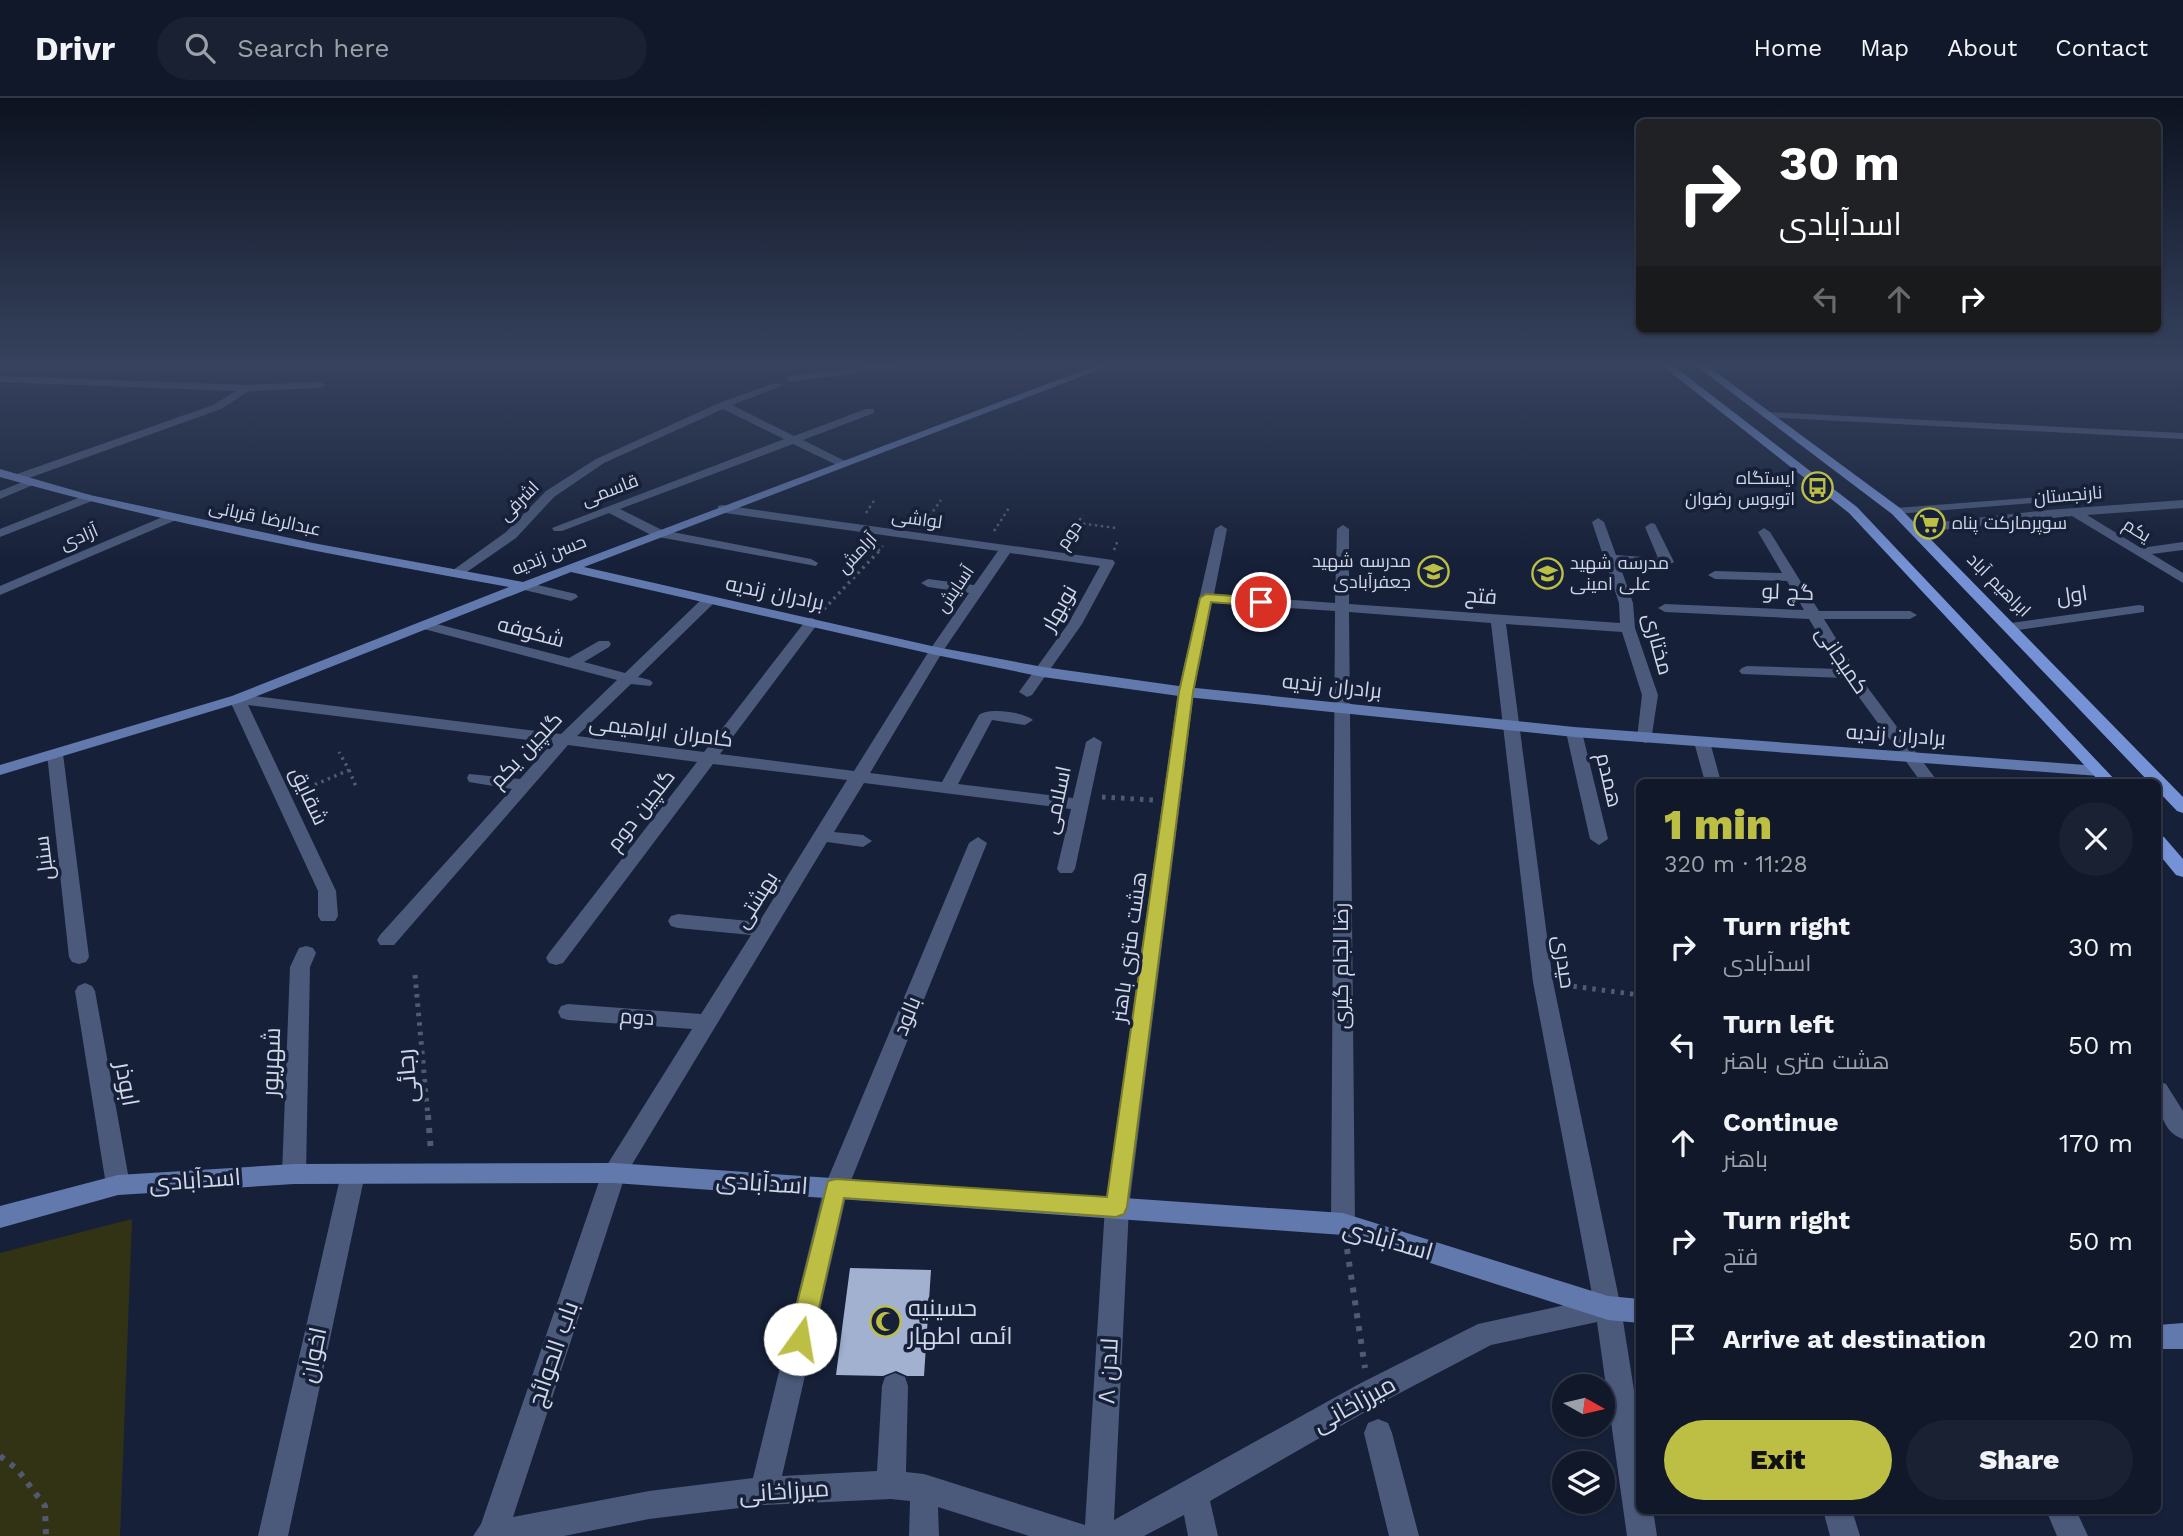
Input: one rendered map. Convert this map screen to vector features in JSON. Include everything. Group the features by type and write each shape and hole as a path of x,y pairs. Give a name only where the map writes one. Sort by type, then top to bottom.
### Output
{"main road":[{"path":"1751,431 1853,510 2104,776"},
{"name":"ابراهیم آباد","path":"1789,431 1896,511 1914,528 2156,779"},
{"name":"ابراهیم آباد","path":"2161,784 2183,807"},
{"path":"2161,845 2183,871"}],"street":[{"path":"18,478 149,431"},
{"name":"اشرفی","path":"456,573 510,535 550,494 572,478 665,431"},
{"path":"774,431 843,464"},
{"name":"قاسمی","path":"558,528 813,431"},
{"name":"حسن زندیه","path":"0,770 237,699 658,533 930,431"},
{"path":"2086,431 2183,436"},
{"name":"عبدالرضا قربانی","path":"0,473 88,498 172,517 525,586"},
{"path":"0,495 34,482"},
{"path":"0,533 88,498"},
{"name":"نارنجستان","path":"1914,528 2183,503"},
{"path":"611,509 658,533 811,563"},
{"name":"لواشی","path":"722,509 1108,563"},
{"name":"یکم","path":"2074,512 2183,579"},
{"name":"آزادی","path":"0,591 172,517"},
{"name":"مختاری","path":"1598,522 1626,603 1628,628 1650,695 1645,738"},
{"path":"1651,527 1674,576"},
{"name":"هشت متری باهنر","path":"1116,1207 1186,692 1221,529"},
{"name":"رضا لجام گیری","path":"1343,529 1340,708 1343,1224"},
{"name":"کمیجانی","path":"1764,532 1850,674 1928,779"},
{"path":"70,545 88,552"},
{"path":"2139,552 2183,547"},
{"name":"آسایش","path":"936,651 1006,549"},
{"path":"1611,559 1667,562"},
{"name":"نوبهار","path":"1043,672 1075,624 1108,563"},
{"name":"برادران زندیه","path":"571,568 936,651 1043,672 1186,692 1574,732 2104,776"},
{"path":"1715,575 1790,577"},
{"path":"928,583 978,590"},
{"path":"525,586 571,597"},
{"name":"فتح","path":"1206,598 1628,628"},
{"name":"گلچین یکم","path":"387,940 564,740 709,600"},
{"name":"گچ لو","path":"1665,608 1812,615 1910,615"},
{"name":"اول","path":"2011,627 2139,609"},
{"name":"حیدری","path":"1498,619 1543,982 1608,1308 1636,1496"},
{"name":"گلچین دوم","path":"556,958 811,622"},
{"name":"شکوفه","path":"425,625 626,679"},
{"path":"570,664 604,644"},
{"name":"بهشتی","path":"614,1173 936,651"},
{"path":"1747,671 1850,674"},
{"path":"1027,692 1043,672"},
{"path":"626,679 645,683"},
{"name":"کامران ابراهیمی","path":"237,699 947,788 1079,800"},
{"name":"شقایق","path":"237,699 327,891 328,916"},
{"path":"947,788 987,715 1025,720"},
{"name":"همدم","path":"1574,732 1599,839"},
{"name":"اسلامی","path":"1066,869 1079,800 1094,742"},
{"path":"1702,742 1712,779"},
{"name":"سنبل","path":"55,754 79,957"},
{"path":"475,778 524,785"},
{"path":"822,836 863,841"},
{"name":"بالود","path":"764,1491 836,1188 978,843"},
{"path":"678,921 765,929"},
{"name":"شهریور","path":"294,1174 300,967 306,953"},
{"name":"ابوذر","path":"85,991 118,1185"},
{"name":"دوم","path":"568,1012 707,1022"},
{"path":"2161,1097 2183,1130"},
{"name":"اسدآبادی","path":"0,1217 118,1185 294,1174 614,1173 1343,1224 1608,1308 1636,1311"},
{"name":"باب الحوائج","path":"490,1536 614,1173"},
{"name":"اخوان","path":"273,1536 353,1174"},
{"name":"لادن ۸","path":"1100,1536 1116,1207"},
{"name":"میرزاخانی","path":"1114,1536 1194,1494 1369,1394 1487,1333 1608,1308"},
{"path":"2161,1337 2183,1336"},
{"path":"891,1485 895,1386"},
{"path":"1378,1433 1404,1536"},
{"name":"میرزاخانی","path":"490,1536 649,1505 764,1491 891,1485 923,1488 1074,1536"},
{"path":"923,1488 924,1536"},
{"path":"1194,1494 1203,1536"},
{"name":"حیدری","path":"1639,1514 1642,1536"},
{"path":"1838,1514 1845,1536"},
{"path":"2062,1514 2073,1536"}],"lane":[{"path":"1896,511 2080,497"}],"path":[{"path":"915,536 941,500"},
{"path":"983,546 1009,508"},
{"name":"دوم","path":"1055,556 1083,515"},
{"path":"1077,523 1116,528"},
{"name":"آرامش","path":"811,622 895,533"},
{"path":"339,752 357,789"},
{"path":"285,797 349,770"},
{"path":"1079,800 1171,801"},
{"name":"رجائی","path":"415,975 433,1174"},
{"path":"1543,982 1636,994"},
{"path":"1343,1224 1369,1394"},
{"path":"0,1456 17,1469 45,1506 46,1536"}],"green space":[{"path":"132,1219 120,1536 0,1536 0,1253"}],"building":[{"name":"حسینیه ائمه اطهار","path":"850,1268 931,1270 924,1376 907,1376 896,1371 883,1376 836,1375"}],"place":[{"name":"ایستگاه اتوبوس رضوان","path":"1818,488"},
{"name":"سوپرمارکت پناه","path":"1929,523"},
{"name":"مدرسه شهید جعفرآبادی","path":"1434,571"},
{"name":"مدرسه شهید علی امینی","path":"1547,573"},
{"name":"حسینیه ائمه اطهار","path":"885,1322"}],"route":[{"path":"800,1339 836,1188 1116,1207 1186,692 1206,598 1261,602"}]}
